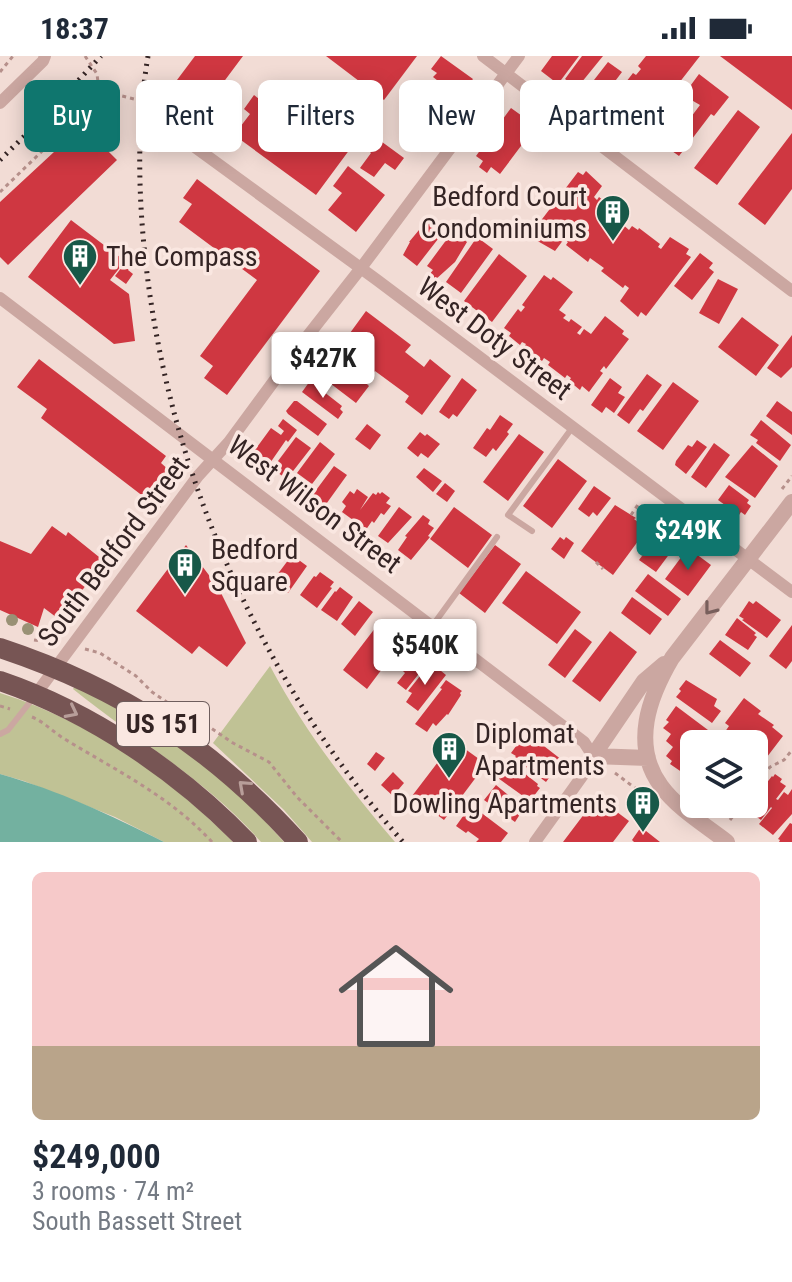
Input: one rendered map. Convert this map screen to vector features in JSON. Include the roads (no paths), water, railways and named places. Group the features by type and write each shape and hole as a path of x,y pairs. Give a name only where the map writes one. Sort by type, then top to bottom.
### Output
{"main road":[{"name":"US 151","path":"0,648 56,667 118,698 186,740 248,790 298,842"},
{"name":"US 151","path":"0,681 36,694 102,728 209,805 247,842"}],"street":[{"path":"483,56 792,291"},
{"name":"South Bedford Street","path":"36,694 198,476 229,442 519,56"},
{"path":"0,103 44,59"},
{"name":"West Doty Street","path":"202,152 792,592"},
{"name":"West Wilson Street","path":"0,298 433,625 584,742 593,756"},
{"path":"727,842 677,803 656,777 648,758 646,719 662,675 672,658 792,502"},
{"path":"535,842 588,768 644,681 672,658"},
{"path":"593,756 648,758"}],"lane":[{"path":"532,531 508,515 573,427"},
{"path":"433,625 497,537"},
{"path":"0,734 8,730 36,694"}],"water":[{"path":"0,774 84,804 164,842 0,842"}],"railway":[{"path":"0,160 101,56"},
{"path":"148,56 140,156 145,256 157,337 175,416 199,493 229,569 265,642 306,712 352,779 403,842"}],"place":[{"name":"Bedford Court Condominiums","path":"613,243"},
{"name":"The Compass","path":"80,287"},
{"name":"Bedford Square","path":"185,596"},
{"name":"Diplomat Apartments","path":"449,780"},
{"name":"Dowling Apartments","path":"643,834"}]}
